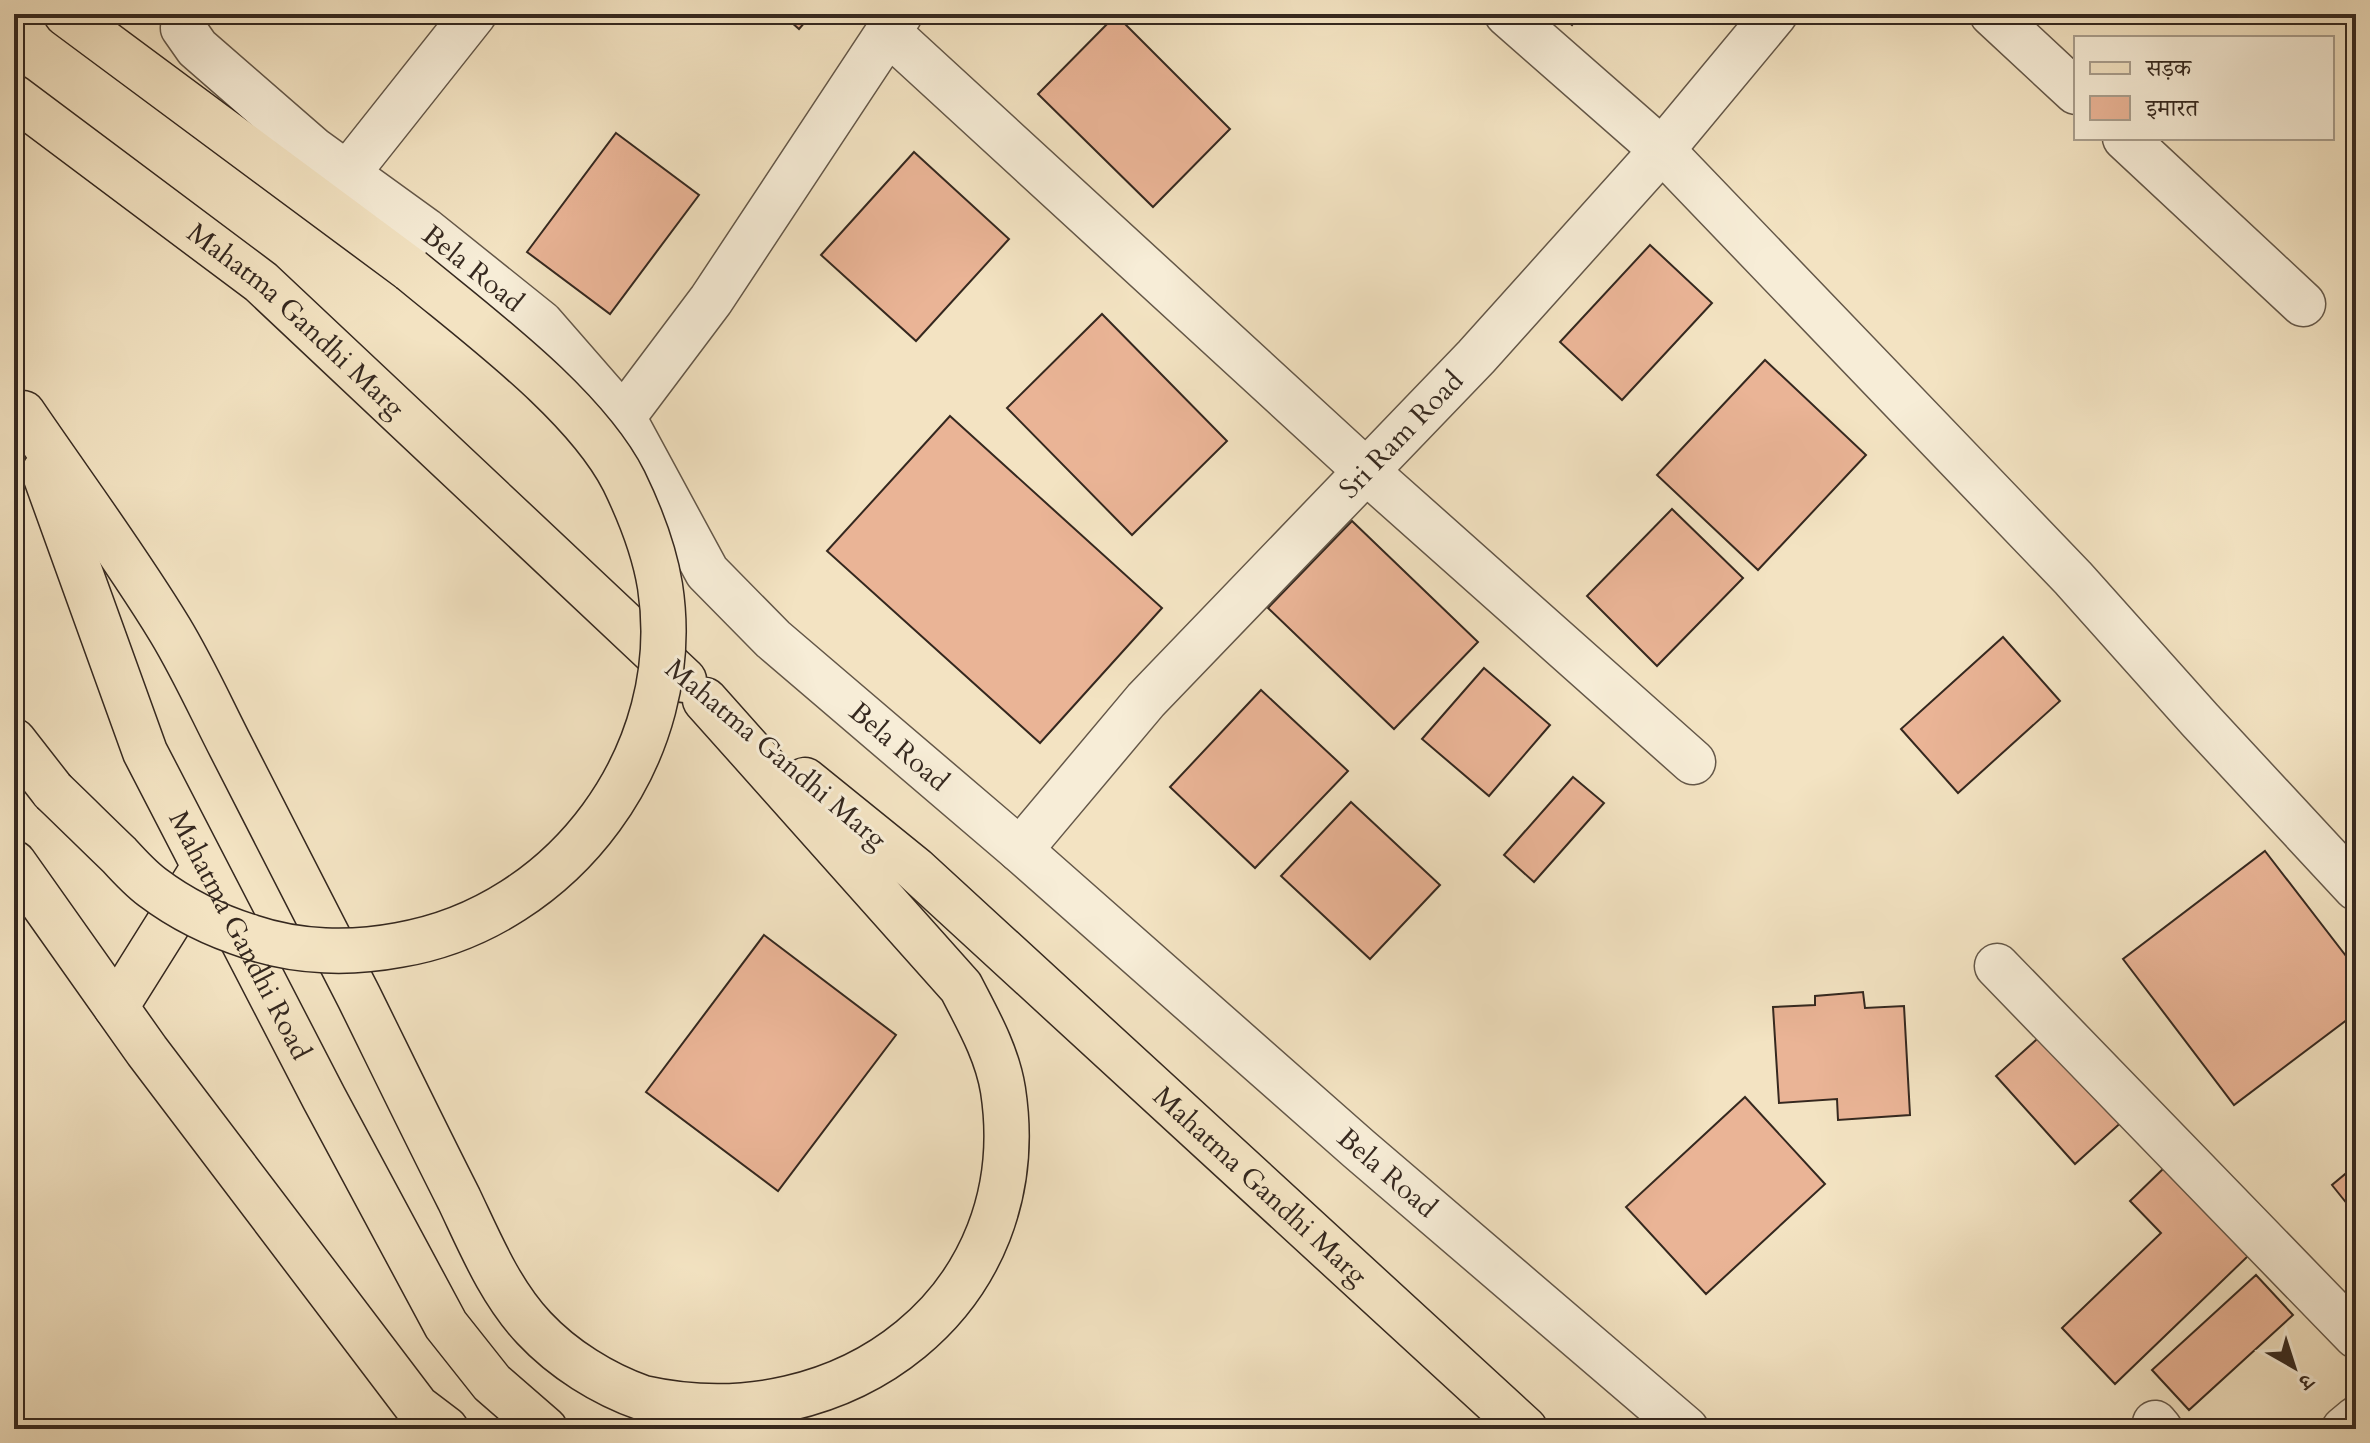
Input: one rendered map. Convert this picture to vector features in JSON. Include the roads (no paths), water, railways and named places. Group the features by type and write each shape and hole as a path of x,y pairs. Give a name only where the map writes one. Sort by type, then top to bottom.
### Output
{"main road":[{"path":"14,741 53,791 150,886 199,917 267,941 310,950 367,951 425,941 479,921 529,892 573,854 610,808 637,757 655,702 663,644 660,587 646,530 622,478 589,430 503,347 411,270 66,14"},
{"name":"Mahatma Gandhi Marg","path":"14,97 261,282 705,700 915,869 1525,1429"},
{"path":"18,405 171,632 501,1283 533,1327 574,1363 621,1390 672,1407 727,1414 781,1410 833,1395 881,1370 924,1337 960,1295 986,1247 1002,1195 1007,1141 1002,1087 986,1035 961,987 705,700"},
{"name":"Mahatma Gandhi Road","path":"18,405 145,752 204,867 446,1325 492,1383 545,1429"},
{"path":"14,863 116,1007 417,1407 446,1429"},
{"path":"116,1007 204,867"}],"street":[{"name":"Bela Road","path":"184,14 183,28 197,48 313,149 425,230 541,323 623,417 707,572 773,639 1686,1429"},
{"path":"347,174 474,14"},
{"path":"1507,14 1662,150 2073,578 2356,888"},
{"name":"Sri Ram Road","path":"1020,850 1146,700 1476,357 1662,150 1775,14"},
{"path":"1992,14 2074,90"},
{"path":"623,417 711,300 894,23 1366,471 1693,762"},
{"path":"2127,140 2303,304"},
{"path":"1997,966 2356,1336"},
{"path":"2344,1429 2356,1419"}]}
